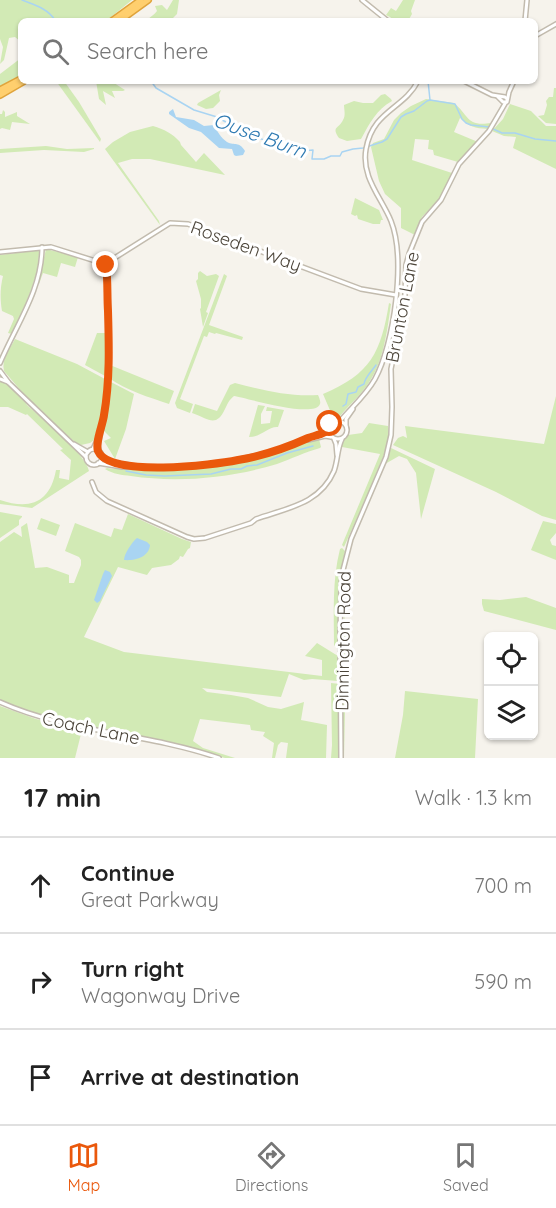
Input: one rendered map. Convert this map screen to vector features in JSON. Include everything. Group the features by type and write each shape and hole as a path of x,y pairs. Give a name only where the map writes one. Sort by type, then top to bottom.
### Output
{"highway":[{"path":"122,18 140,0"},
{"path":"125,14 148,0"},
{"path":"118,18 153,0"},
{"path":"0,92 18,83"}],"street":[{"path":"362,0 384,18"},
{"path":"525,18 527,0"},
{"path":"538,34 556,24"},
{"path":"340,421 371,385 381,365 388,344 396,295 395,235 369,180 365,152 367,143 377,122 411,91 415,84"},
{"path":"470,84 504,100"},
{"name":"Brunton Lane","path":"391,425 390,369 404,306 409,254 422,222 441,200 459,164 493,127 513,84"},
{"name":"Roseden Way","path":"105,264 170,223 188,224 361,289 396,295"},
{"path":"0,363 33,292 42,247"},
{"path":"0,252 51,247 105,264 109,330 108,379 105,413 98,445 101,460 98,463"},
{"path":"0,371 9,383 86,457 90,464 179,467 223,463 272,452 298,443 324,432 333,422 344,422 346,426"},
{"path":"0,379 9,383"},
{"path":"92,482 99,495 107,501 187,537 200,539 250,523 315,497 331,478 342,439 346,433 346,419 355,405"},
{"name":"Dinnington Road","path":"341,758 342,574 351,539 386,457 391,425"},
{"path":"328,428 336,444 337,457"},
{"path":"86,457 99,434"},
{"path":"298,443 325,436 342,439"},
{"path":"70,442 83,450 100,453 112,462 146,467"},
{"name":"Coach Lane","path":"0,702 36,717 164,742 219,758"}],"green space":[{"path":"0,0 132,0 110,18 18,18 18,40 15,37 9,38 4,60 0,64 3,47 0,39"},
{"path":"173,0 179,0 177,14 173,18 149,18 157,11 155,6 162,5 167,10"},
{"path":"403,0 415,0 410,18 391,18 386,15 391,8 396,11"},
{"path":"18,60 18,78 0,88 0,74"},
{"path":"58,84 66,84 101,139 100,142"},
{"path":"96,84 116,84 125,90 112,91 115,98 103,91 106,105 99,99"},
{"path":"554,88 556,88 556,124 546,123 538,116 544,115 546,101 549,97 553,97"},
{"path":"221,90 220,101 213,108 206,109 197,105 198,103"},
{"path":"385,94 392,101 378,113 361,139 347,141 339,138 336,129 345,115 344,105 354,101 373,103"},
{"path":"426,99 454,103 472,122 491,123 488,129 479,128 460,118 454,132 478,142 458,162 434,155 433,150 428,149 429,140 415,139 412,160 452,173 440,198 422,217 415,235 401,228 401,208 385,194 379,181 371,147 373,143 384,139 394,120 401,113"},
{"path":"510,104 531,111 546,126 556,126 556,169 513,148 516,137 504,136 492,131 503,119"},
{"path":"3,110 5,117 17,112 17,116 30,124 12,122 10,130 0,129 0,114"},
{"path":"153,126 165,130 180,142 196,162 204,153 225,175 150,159 132,159 118,163 160,225 105,149 130,132"},
{"path":"46,146 94,149 84,152 44,150 0,153 0,149"},
{"path":"355,198 379,210 383,220 380,224 358,219 357,215 351,214"},
{"path":"46,249 78,257 75,267 61,263 57,277 43,273 38,284"},
{"path":"39,250 37,271 30,293 12,334 8,333 14,319 13,316 2,311 3,276 0,275 0,255"},
{"path":"200,271 207,276 216,274 219,276 203,327 201,299 196,281"},
{"path":"224,274 227,276 209,325 243,337 242,340 209,332 207,337 204,336 180,399 193,404 190,413 177,408 175,403"},
{"path":"389,303 391,304 384,346 378,366 362,393 340,416 332,415 323,394 352,378 371,359 382,335"},
{"path":"97,333 106,333 105,376 85,365"},
{"path":"15,339 77,364 105,379 102,412 94,440 81,445 76,443 28,399 4,371 5,358"},
{"path":"110,365 174,391 169,404 116,383 109,378"},
{"path":"0,380 15,391 72,446 89,471 32,508 0,504 0,500 21,504 37,501 49,490 56,470 60,470 59,478 69,480 71,460 60,450 63,449 27,414 8,407 0,407"},
{"path":"109,381 134,394 126,429 115,459 104,441 111,438 103,430 107,413"},
{"path":"235,383 287,394 318,395 320,403 315,408 294,409 234,396 222,415 215,420 192,413 195,404 217,411 230,385"},
{"path":"556,396 556,520 542,516 496,492 393,445 398,438 403,436 407,438 405,426 544,444"},
{"path":"258,405 265,406 261,414 261,424 270,423 272,411 266,411 267,407 284,410 278,427 249,437"},
{"path":"369,423 388,426 388,441 373,482 344,547 342,545 380,454 342,447 342,441 348,435 362,433"},
{"path":"319,439 320,448 277,464 223,476 186,479 149,478 118,474 105,469 182,469 229,464"},
{"path":"391,448 435,469 421,519 416,473 407,459 399,456 385,464"},
{"path":"0,512 22,517 19,525 0,538"},
{"path":"128,514 191,542 190,548 183,557 180,556 171,565 152,568 147,575 118,567 84,637 124,652 322,676 322,660 305,656 317,643 338,656 338,681 304,680 289,674 281,697 202,688 207,692 248,698 268,707 281,709 304,702 301,720 327,725 326,758 286,758 288,743 281,742 275,758 272,758 274,743 263,736 265,732 251,730 250,725 200,719 193,741 203,748 235,758 225,758 155,739 65,723 0,700 0,542 14,532 22,537 21,527 27,523 35,568 47,567 69,575 69,583 74,583 81,560 65,551 75,523 111,537 114,528 122,530"},
{"path":"41,518 60,525 56,536 37,529"},
{"path":"543,521 556,524 556,533 550,540 552,545 556,546 556,560 531,550"},
{"path":"342,548 345,551 339,580 339,645 336,647 334,645 335,585 337,561"},
{"path":"526,597 556,608 556,630 484,611 482,604 482,599 500,600"},
{"path":"344,604 346,661 344,758 342,758"},
{"path":"331,683 340,684 339,758 331,758"},
{"path":"405,691 478,699 475,758 395,758"},
{"path":"0,706 36,719 82,730 75,758 0,758"}],"water":[{"path":"173,109 176,117 194,120 204,126 214,125 225,140 243,148 245,151 243,155 236,156 232,149 219,148 201,132 189,128 169,114"},
{"path":"137,538 150,545 147,553 137,559 124,560 129,548"},
{"path":"105,570 112,576 97,603 94,600"}],"waterway":[{"name":"Ouse Burn","path":"22,0 36,5 54,18"},
{"name":"Ouse Burn","path":"153,84 156,88 194,110 217,117 245,133 275,144 303,151 313,150 312,159 340,156 342,152 382,142 387,139 401,117 430,100 455,104 462,119 471,125 489,127 502,133 515,133 535,139 556,141"},
{"path":"428,84 430,100"},
{"path":"343,406 346,404 348,394 356,392 358,387 364,384 376,365"},
{"path":"126,471 165,476 211,474 257,465 313,446"}],"route":[{"path":"106,265 109,330 108,379 105,413 98,445 105,459 115,463 146,467 204,466 272,452 326,431 330,424"}]}
